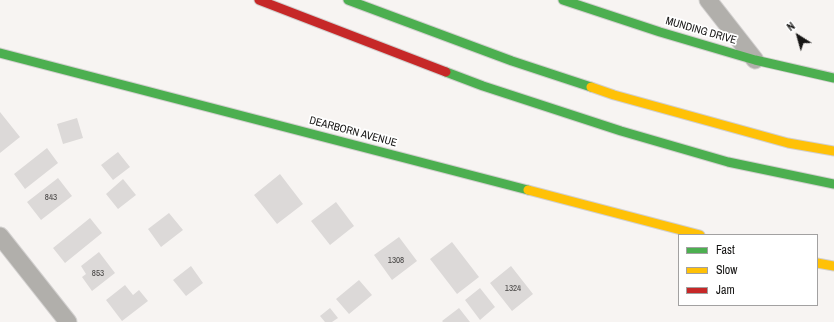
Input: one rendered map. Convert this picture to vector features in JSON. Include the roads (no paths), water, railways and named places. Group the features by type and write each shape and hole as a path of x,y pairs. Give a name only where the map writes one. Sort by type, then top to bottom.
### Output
{"main road":[{"path":"259,0 483,86 621,131 728,162 834,184"},
{"path":"348,0 512,61 614,95 788,143 834,151"},
{"name":"MUNDING DRIVE","path":"563,0 660,32 755,60 834,78"},
{"name":"DEARBORN AVENUE","path":"0,53 696,234"},
{"path":"818,263 834,266"}],"street":[{"path":"708,0 755,60"},
{"path":"0,236 68,322"}]}
